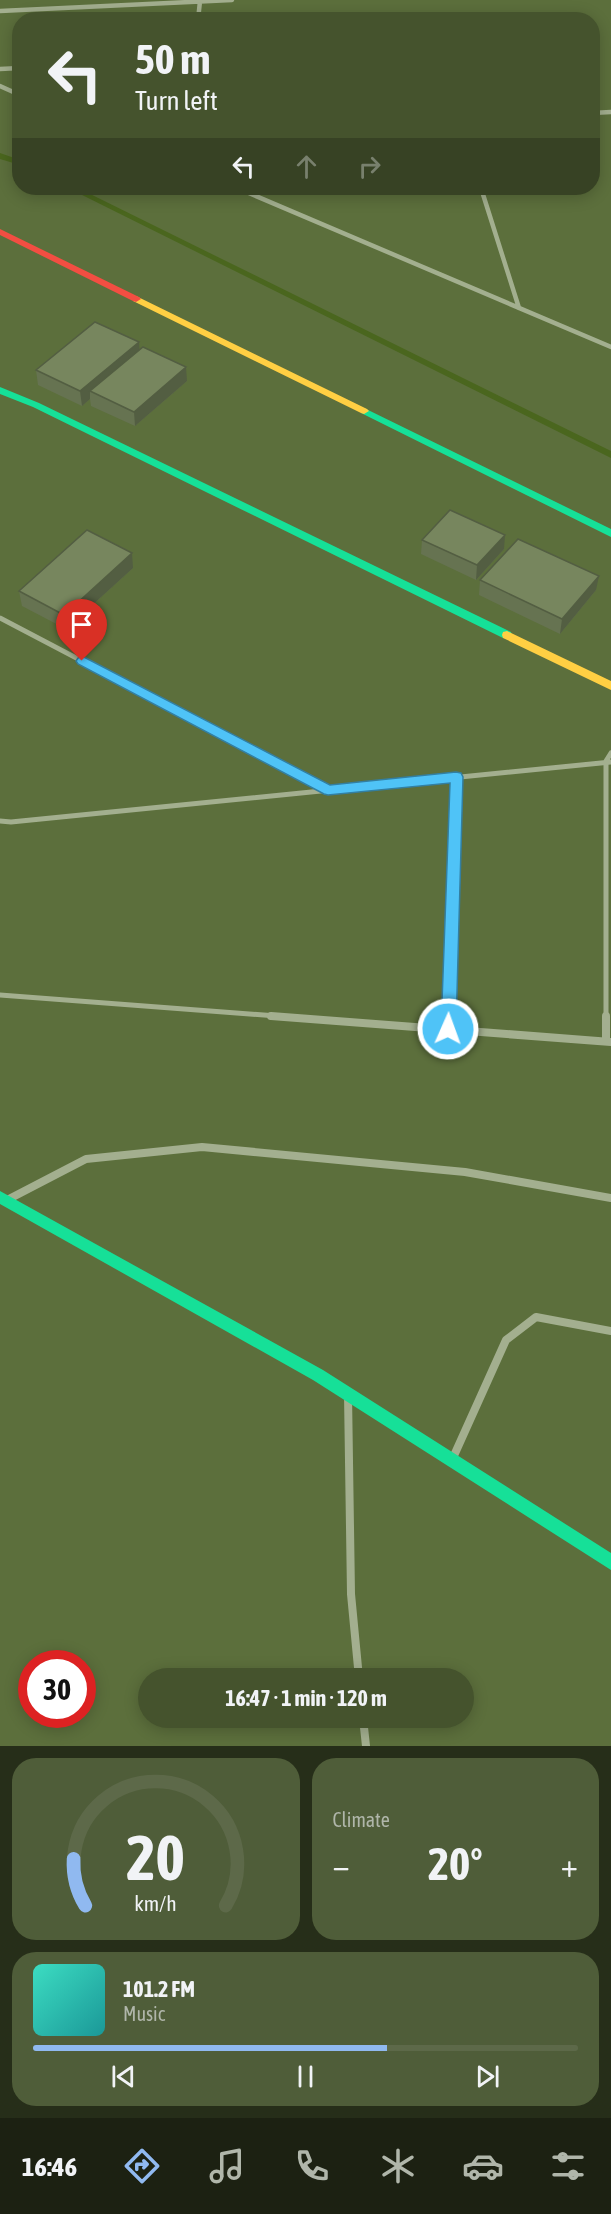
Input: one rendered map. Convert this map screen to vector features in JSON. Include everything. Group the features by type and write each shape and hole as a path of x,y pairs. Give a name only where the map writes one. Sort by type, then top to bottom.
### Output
{"street":[{"path":"0,11 232,0"},
{"path":"199,12 200,2"},
{"path":"253,195 611,347"},
{"path":"483,195 519,308"},
{"path":"0,232 611,533"},
{"path":"0,390 36,405 611,686"},
{"path":"0,618 328,790"},
{"path":"0,995 608,1042 608,761 611,753"},
{"path":"0,821 11,822 608,761"},
{"path":"448,1029 456,777"},
{"path":"3,1199 86,1160 202,1147 465,1172 611,1198"},
{"path":"3,1199 348,1394 611,1562"},
{"path":"452,1461 506,1340 536,1317 611,1331"},
{"path":"348,1394 351,1594 359,1668"},
{"path":"364,1728 366,1746"}],"building":[{"path":"95,322 139,342 80,391 36,370"},
{"path":"143,347 186,367 134,412 90,391"},
{"path":"450,510 505,535 477,565 422,540"},
{"path":"87,530 132,553 64,615 19,591"},
{"path":"518,539 599,576 562,619 480,580"}],"waterway":[{"path":"0,156 12,160"},
{"path":"86,195 611,455"}],"traffic: fast":[{"path":"0,390 36,405 507,635"},
{"path":"364,411 611,533"},
{"path":"0,1197 318,1375 611,1562"}],"traffic: slow":[{"path":"136,299 364,411"},
{"path":"507,635 611,686"}],"traffic: jam":[{"path":"0,232 136,299"}],"route":[{"path":"82,661 328,790 456,777 448,1029"}]}
